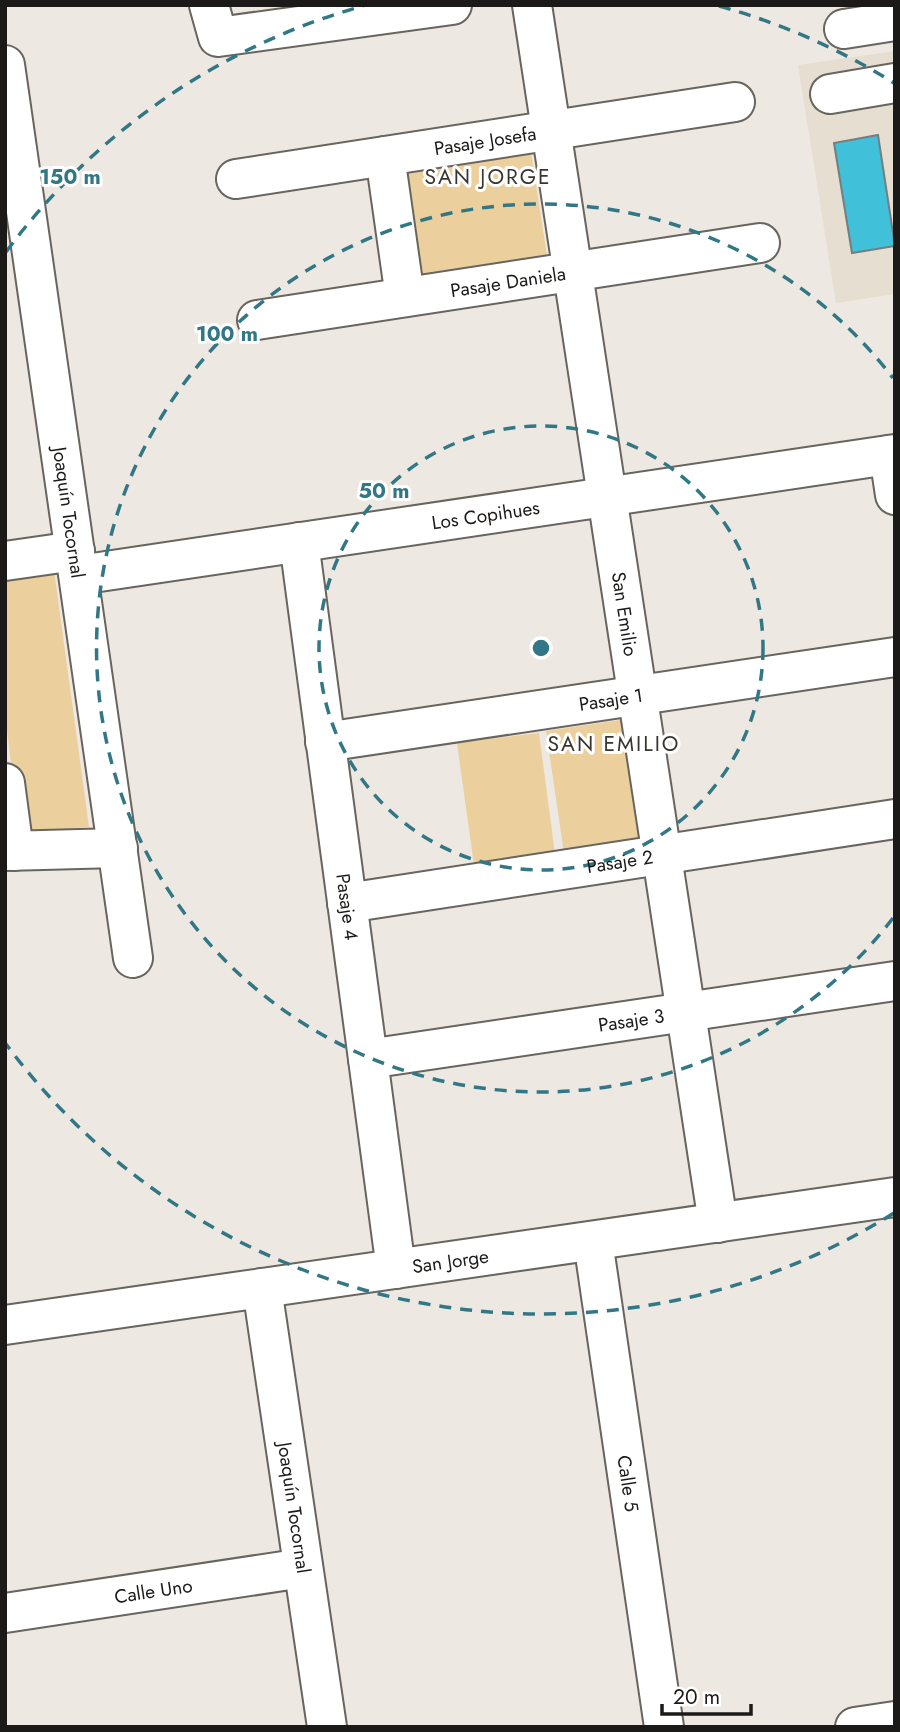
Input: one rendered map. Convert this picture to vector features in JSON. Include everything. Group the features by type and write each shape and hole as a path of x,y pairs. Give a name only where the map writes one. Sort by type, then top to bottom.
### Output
{"street":[{"path":"213,21 452,5"},
{"name":"San Emilio","path":"532,5 718,1223"},
{"path":"844,29 895,21"},
{"name":"Joaquín Tocornal","path":"5,65 134,958"},
{"path":"830,94 895,83"},
{"name":"Pasaje Josefa","path":"236,179 734,102"},
{"path":"385,156 405,297"},
{"name":"Pasaje Daniela","path":"257,320 760,243"},
{"path":"892,455 895,495"},
{"name":"Los Copihues","path":"5,561 77,563 299,542 892,455"},
{"name":"Pasaje 4","path":"299,542 396,1269"},
{"name":"Pasaje 1","path":"325,742 895,657"},
{"path":"5,783 10,851 118,848"},
{"name":"Pasaje 2","path":"347,903 895,819"},
{"name":"Pasaje 3","path":"368,1059 895,981"},
{"name":"San Jorge","path":"5,1325 895,1197"},
{"name":"Calle 5","path":"593,1241 664,1727"},
{"name":"Joaquín Tocornal","path":"262,1288 327,1727"},
{"name":"Calle Uno","path":"5,1613 303,1568"},
{"path":"855,1727 895,1721"}],"shaded area":[{"path":"895,51 895,294 836,303 798,65"},
{"path":"529,139 548,262 416,282 397,159"},
{"path":"54,570 89,827 20,833 5,715 5,579"},
{"path":"634,718 652,840 564,853 546,731"},
{"path":"539,733 555,854 474,865 457,743"}],"building":[{"path":"878,135 895,246 852,253 834,143"}],"district":[{"name":"SAN JORGE","path":"488,177"},
{"name":"SAN EMILIO","path":"614,744"}]}
